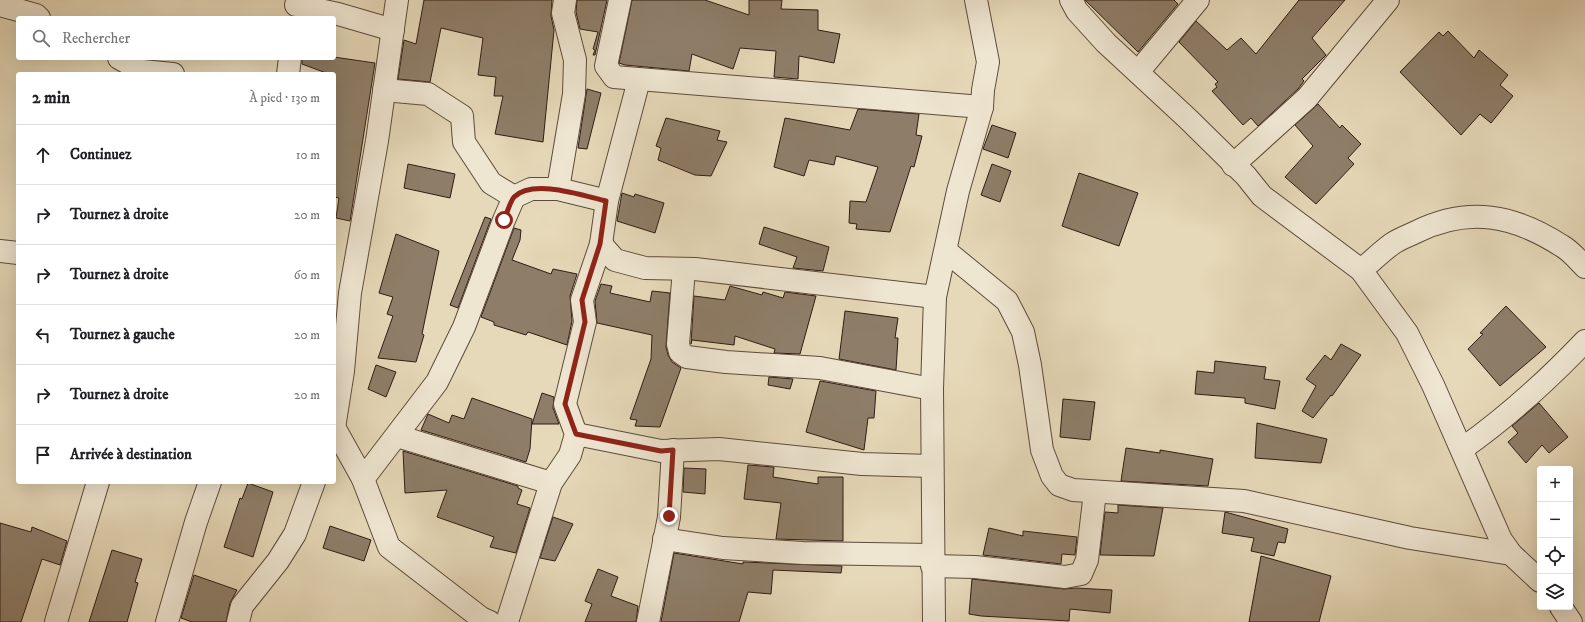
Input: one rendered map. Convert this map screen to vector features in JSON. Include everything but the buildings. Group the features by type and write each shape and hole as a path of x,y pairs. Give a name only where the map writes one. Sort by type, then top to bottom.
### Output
{"street":[{"path":"336,398 338,368 384,90 397,0"},
{"path":"558,189 574,94 575,60 563,13 565,0"},
{"path":"606,66 620,0"},
{"path":"934,622 932,389 936,297 958,191 982,107 983,90 988,62 976,0"},
{"path":"1071,0 1077,11 1106,43 1138,72 1233,165 1262,196 1361,270 1407,333 1433,385 1462,449 1494,526 1511,554 1537,578"},
{"path":"1138,72 1198,0"},
{"path":"1233,165 1307,98 1388,0"},
{"path":"0,5 36,14 38,16"},
{"path":"295,8 338,14 393,30"},
{"path":"123,60 142,71 152,72"},
{"path":"288,72 290,60"},
{"path":"575,60 606,66 614,77 639,80 982,107"},
{"path":"507,622 551,483 570,454 576,434 565,404 585,322 582,300 600,244 606,201 639,80"},
{"path":"384,90 428,94 462,116 464,142 491,183 514,197"},
{"path":"363,479 437,382 464,327 514,197 531,189 558,189 606,201"},
{"path":"1361,270 1393,244 1433,224 1462,217 1488,216 1519,225 1547,238 1564,247 1585,267"},
{"path":"600,244 615,260 645,268 684,269 936,297"},
{"path":"0,251 16,253"},
{"path":"946,251 1007,301 1022,332 1030,364 1042,450 1052,476 1059,485 1073,490 1095,492 1244,501 1410,538 1511,554"},
{"path":"684,269 678,344 680,352 687,357 820,368 932,389"},
{"path":"1462,449 1494,426 1520,404 1559,368 1585,341"},
{"path":"336,432 363,479 389,547 481,618 490,622"},
{"path":"576,434 661,451 719,449 862,464 932,466"},
{"path":"397,436 551,483"},
{"path":"648,622 669,516 673,450"},
{"path":"56,622 97,484"},
{"path":"167,622 196,522 209,484"},
{"path":"238,622 242,606 278,561 295,534 313,484"},
{"path":"664,539 731,549 933,561 1065,577 1081,574 1087,560 1095,492"},
{"path":"1563,610 1571,622"}],"route":[{"path":"504,220 514,197 531,189 558,189 606,201 600,244 582,300 585,322 565,404 576,434 661,451 673,450 669,486 669,516"}]}
